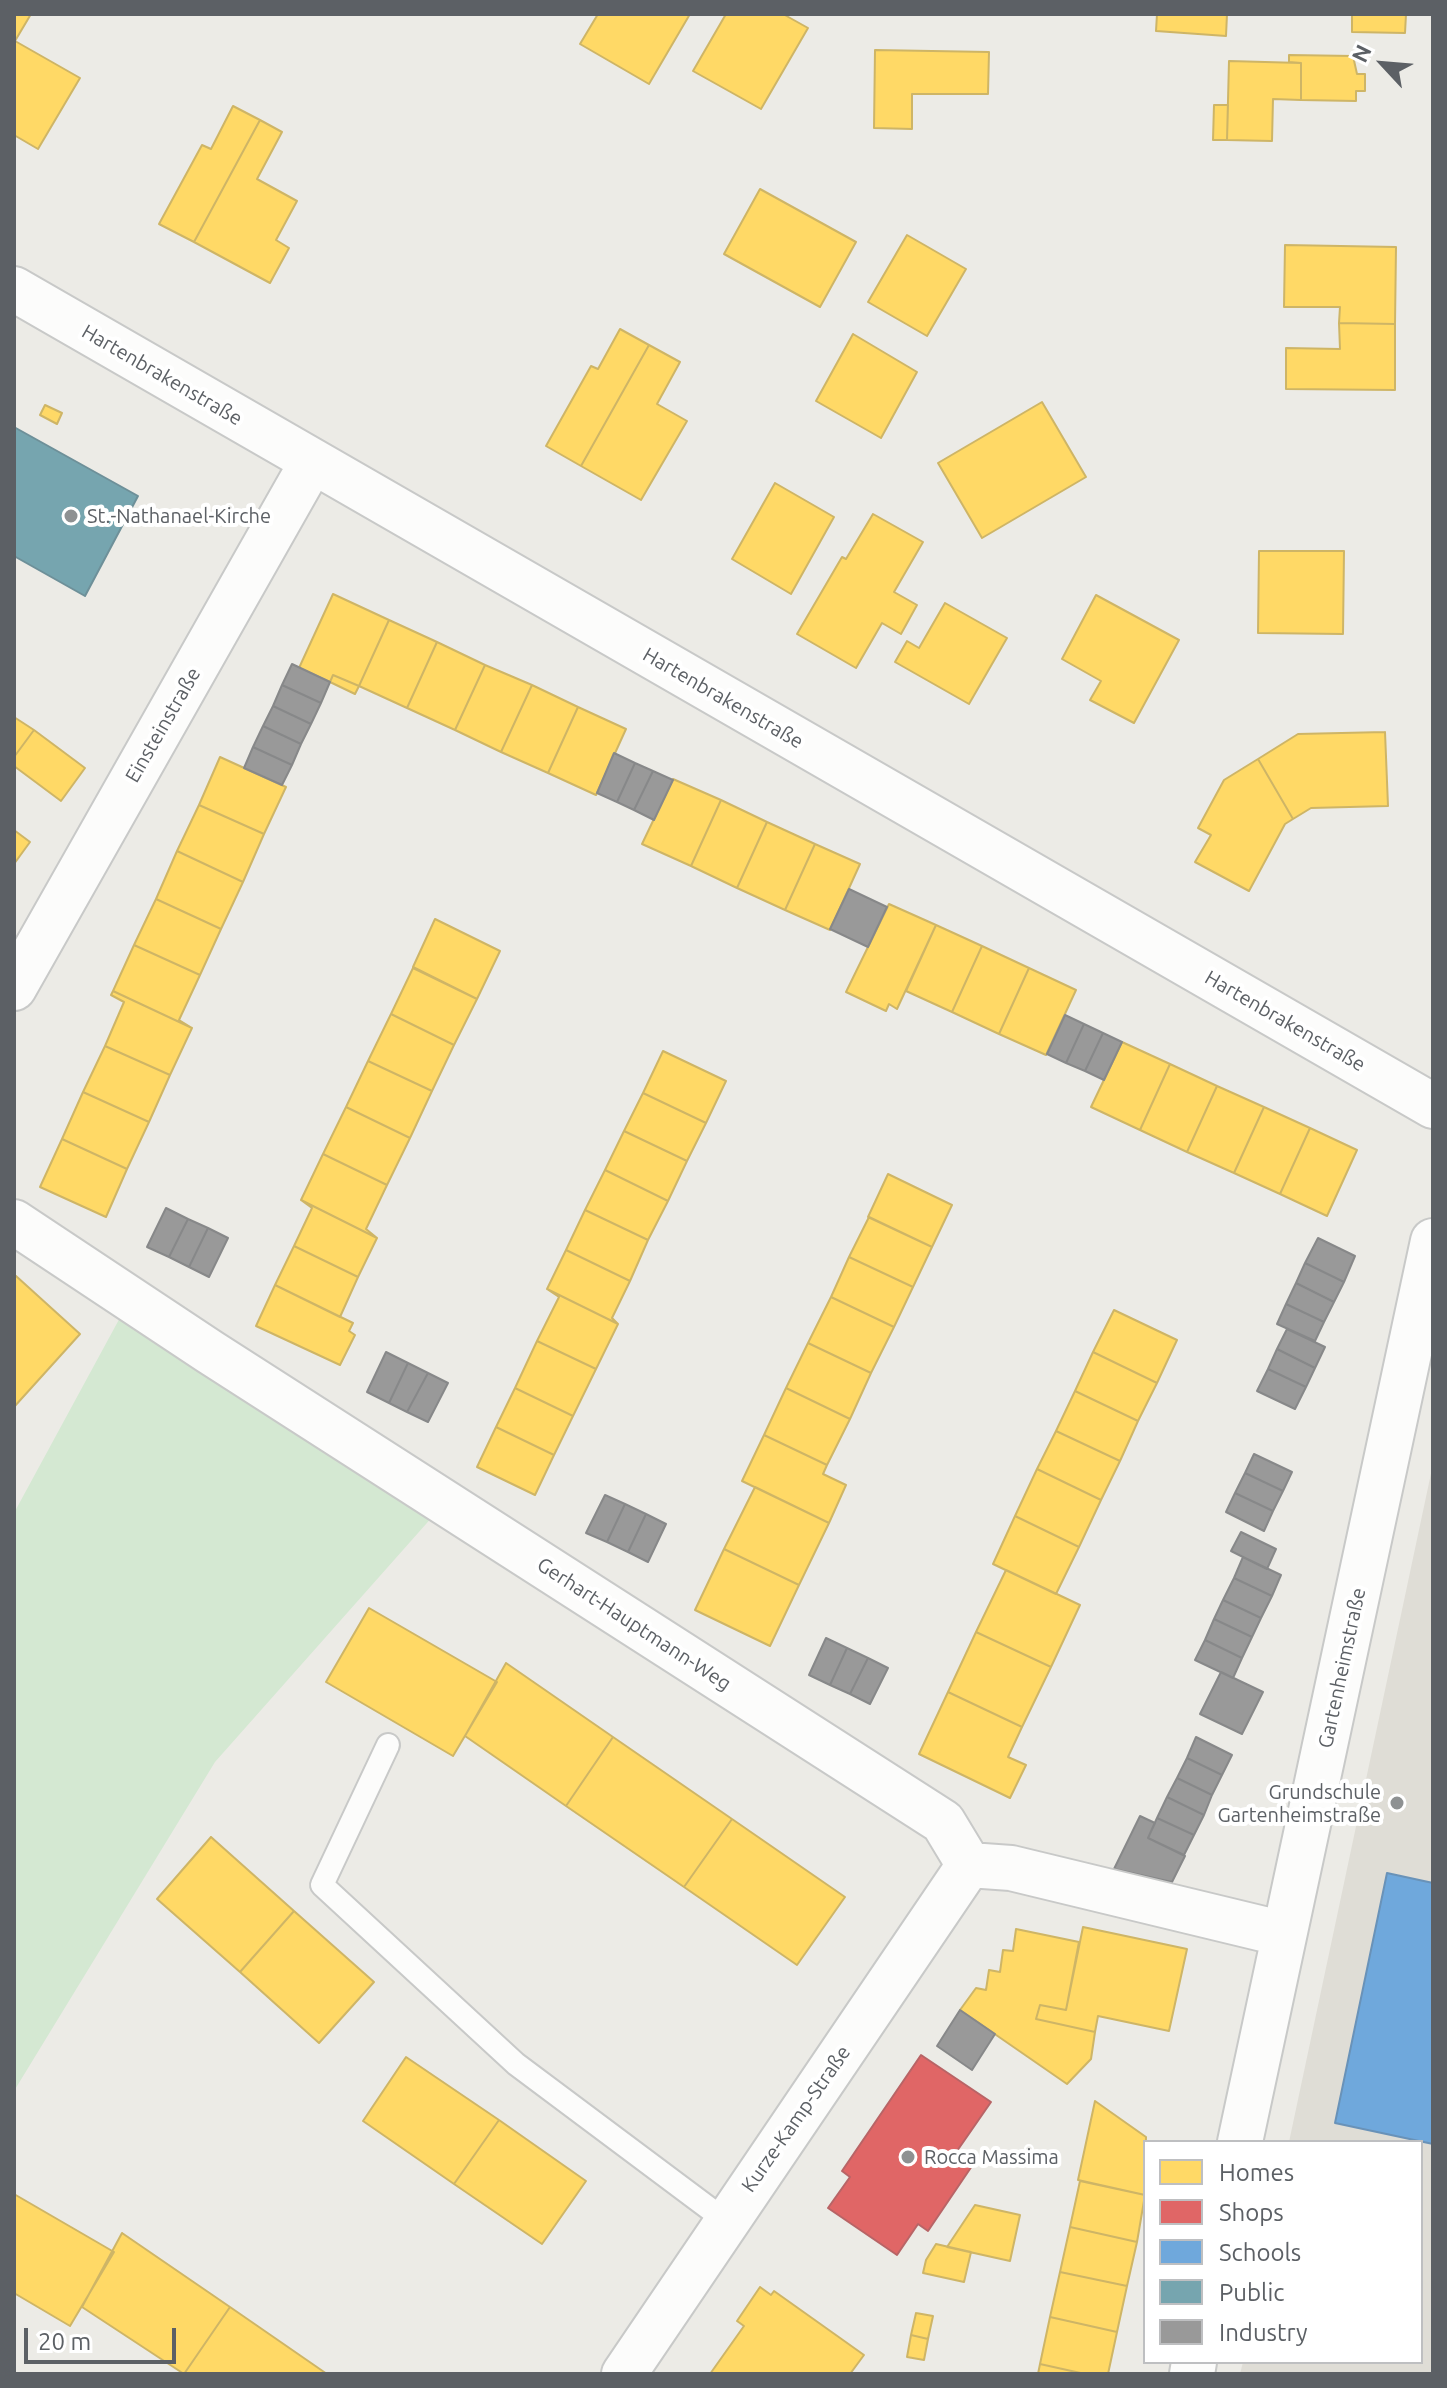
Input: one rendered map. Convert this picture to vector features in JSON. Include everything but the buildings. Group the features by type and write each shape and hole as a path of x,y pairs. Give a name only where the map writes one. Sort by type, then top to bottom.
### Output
{"street":[{"name":"Hartenbrakenstraße","path":"14,289 1433,1106"},
{"name":"Einsteinstraße","path":"17,976 312,462"},
{"name":"Gerhart-Hauptmann-Weg","path":"14,1222 210,1352 943,1822 969,1865"},
{"name":"Gartenheimstraße","path":"1240,2140 1433,1241"},
{"path":"969,1865 1011,1868 1284,1934"},
{"name":"Kurze-Kamp-Straße","path":"624,2374 969,1865"}],"lane":[{"path":"388,1745 322,1885 516,2064 726,2221"}],"shaded area":[{"name":"Grundschule Gartenheimstraße","path":"1433,1464 1433,2374 1240,2374 1242,2364 1423,2364 1423,2140 1289,2140"}],"green space":[{"path":"122,1314 434,1515 215,1762 14,2091 14,1513"}],"place":[{"name":"St.-Nathanael-Kirche","path":"71,516"},
{"name":"Grundschule Gartenheimstraße","path":"1397,1803"},
{"name":"Rocca Massima","path":"908,2157"}]}
